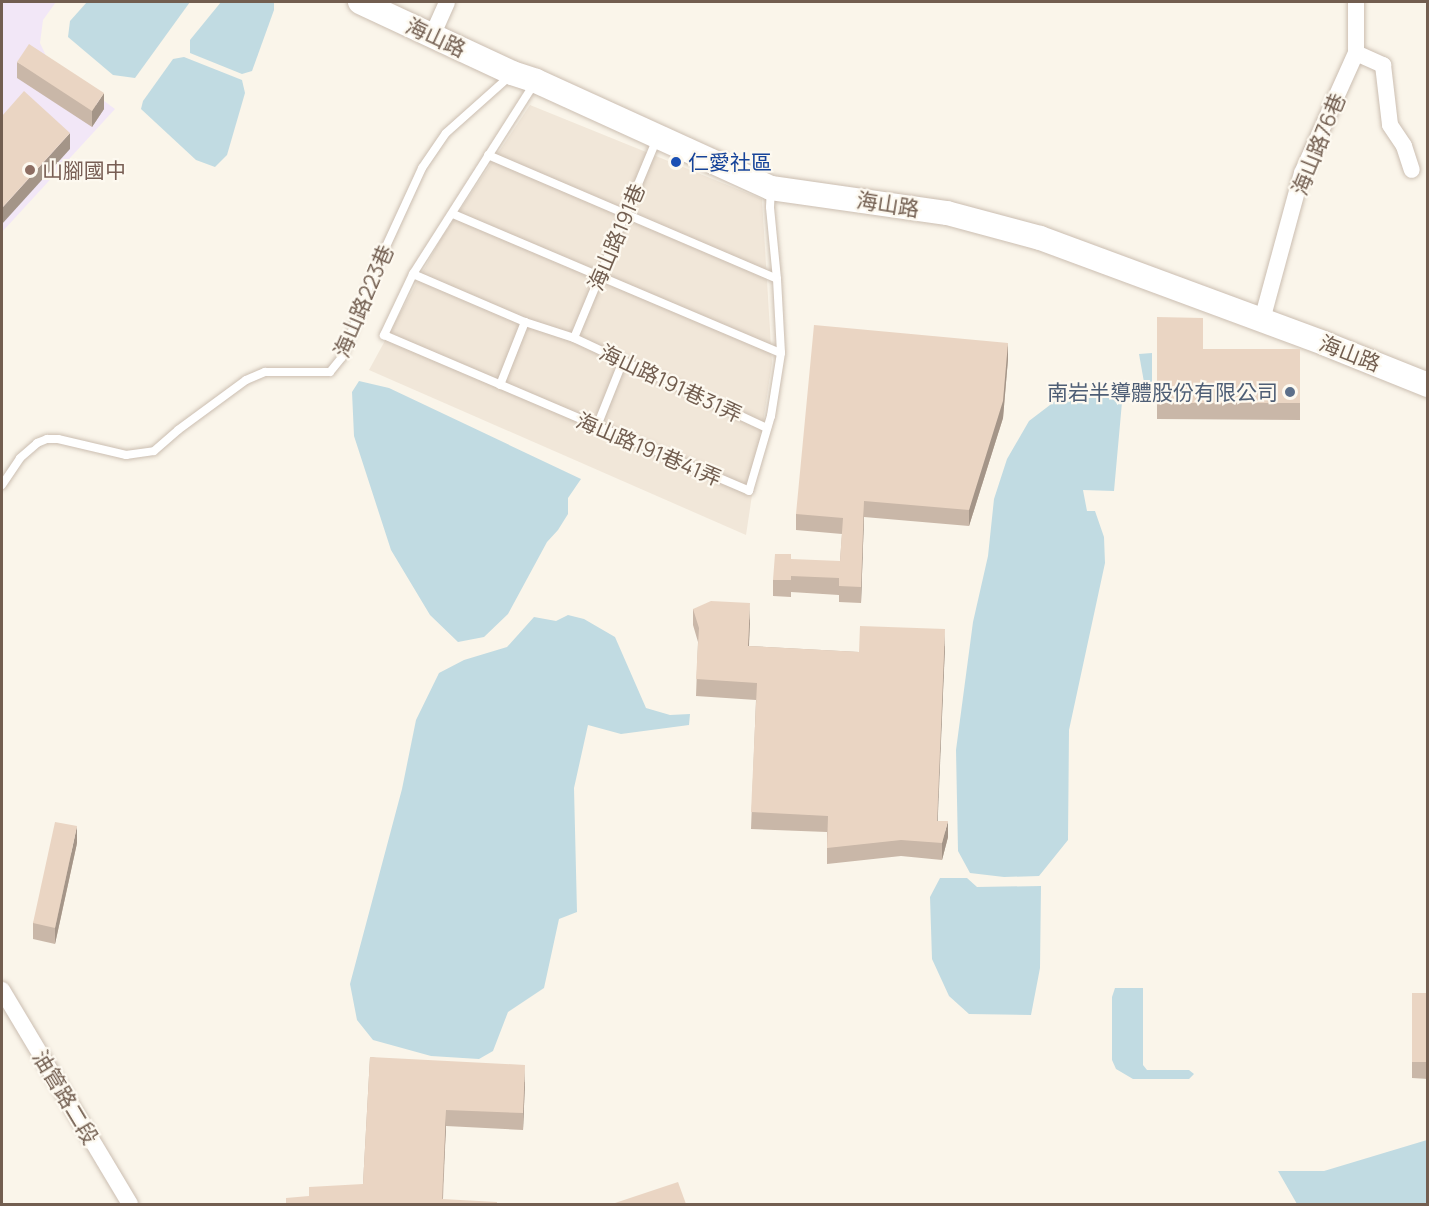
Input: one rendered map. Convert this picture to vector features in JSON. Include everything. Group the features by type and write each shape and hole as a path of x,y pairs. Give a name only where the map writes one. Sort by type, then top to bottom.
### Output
{"main road":[{"name":"海山路","path":"360,2 512,73 536,81 771,188 946,213 1040,238 1262,320 1428,385"}],"street":[{"path":"432,36 447,2"},
{"name":"海山路76巷","path":"1262,320 1302,173 1356,53 1356,2"},
{"path":"1356,53 1383,65 1390,125 1404,146 1412,170"},
{"name":"油管路二段","path":"2,990 130,1204"}],"lane":[{"name":"海山路223巷","path":"2,485 20,458 37,443 47,439 58,439 126,455 154,452 178,430 246,380 265,372 330,372 342,357 372,276 422,168 446,133 512,73"},
{"path":"413,274 536,81"},
{"name":"海山路191巷","path":"574,338 659,136"},
{"path":"488,155 777,279"},
{"path":"767,428 781,353 770,207 771,188"},
{"path":"453,214 781,353"},
{"name":"海山路191巷31弄","path":"413,274 525,322 574,338 767,428"},
{"name":"海山路191巷41弄","path":"413,274 384,335 749,491 767,428"},
{"path":"500,385 525,322"},
{"path":"597,426 623,361"}],"shaded area":[{"name":"山腳國中","path":"2,2 56,2 43,20 40,43 48,60 115,109 2,232"},
{"name":"仁愛社區","path":"530,105 762,199 772,363 746,535 369,370 440,240"}],"water":[{"path":"87,2 190,2 135,78 113,75 68,37 70,21"},
{"path":"221,2 274,2 274,10 252,71 242,74 190,53 190,40"},
{"path":"184,57 242,80 245,93 227,155 215,167 196,160 141,109 143,101 173,59"},
{"path":"1152,353 1152,399 1147,399 1139,354"},
{"path":"359,381 389,388 581,479 568,498 568,514 547,542 508,614 484,637 458,642 430,615 391,550 354,436 352,392"},
{"path":"1098,389 1123,391 1114,491 1083,490 1087,511 1095,511 1104,537 1105,563 1069,730 1068,840 1039,876 1004,877 970,873 958,851 956,750 973,622 988,556 994,499 1007,459 1029,421 1067,392"},
{"path":"568,615 584,619 615,637 646,708 670,715 690,714 689,725 621,734 588,725 574,788 577,912 559,919 544,988 508,1012 493,1051 479,1059 431,1056 373,1040 357,1020 350,984 402,789 416,720 439,673 464,660 507,647 534,617 556,621"},
{"path":"940,878 967,878 977,887 1041,886 1040,968 1031,1015 969,1014 949,996 932,959 930,897"},
{"path":"1115,988 1143,988 1143,1065 1147,1070 1189,1070 1194,1074 1189,1079 1133,1079 1116,1069 1112,1060 1112,997"},
{"path":"1427,1140 1427,1204 1297,1204 1278,1171 1324,1171"}],"building":[{"path":"29,44 104,93 92,111 17,62"},
{"path":"24,91 70,133 2,208 2,116"},
{"path":"1157,317 1203,318 1203,349 1300,349 1300,403 1157,403"},
{"path":"814,325 1008,343 1003,401 969,510 864,501 861,587 839,586 839,578 791,576 791,580 773,580 775,554 791,554 791,559 840,561 843,518 796,514"},
{"path":"711,601 750,603 748,646 859,652 860,626 945,629 937,821 948,821 942,843 901,840 827,848 828,816 751,812 757,683 696,679 699,628 693,609"},
{"path":"55,822 77,826 55,928 33,923"},
{"path":"1412,993 1428,993 1428,1062 1412,1062"},
{"path":"370,1057 525,1065 523,1113 446,1110 442,1199 497,1202 497,1204 286,1204 286,1198 309,1196 309,1187 363,1184"},
{"path":"678,1182 686,1204 612,1204"}],"place":[{"name":"仁愛社區","path":"676,162"},
{"name":"山腳國中","path":"30,170"},
{"name":"南岩半導體股份有限公司","path":"1290,392"}]}
